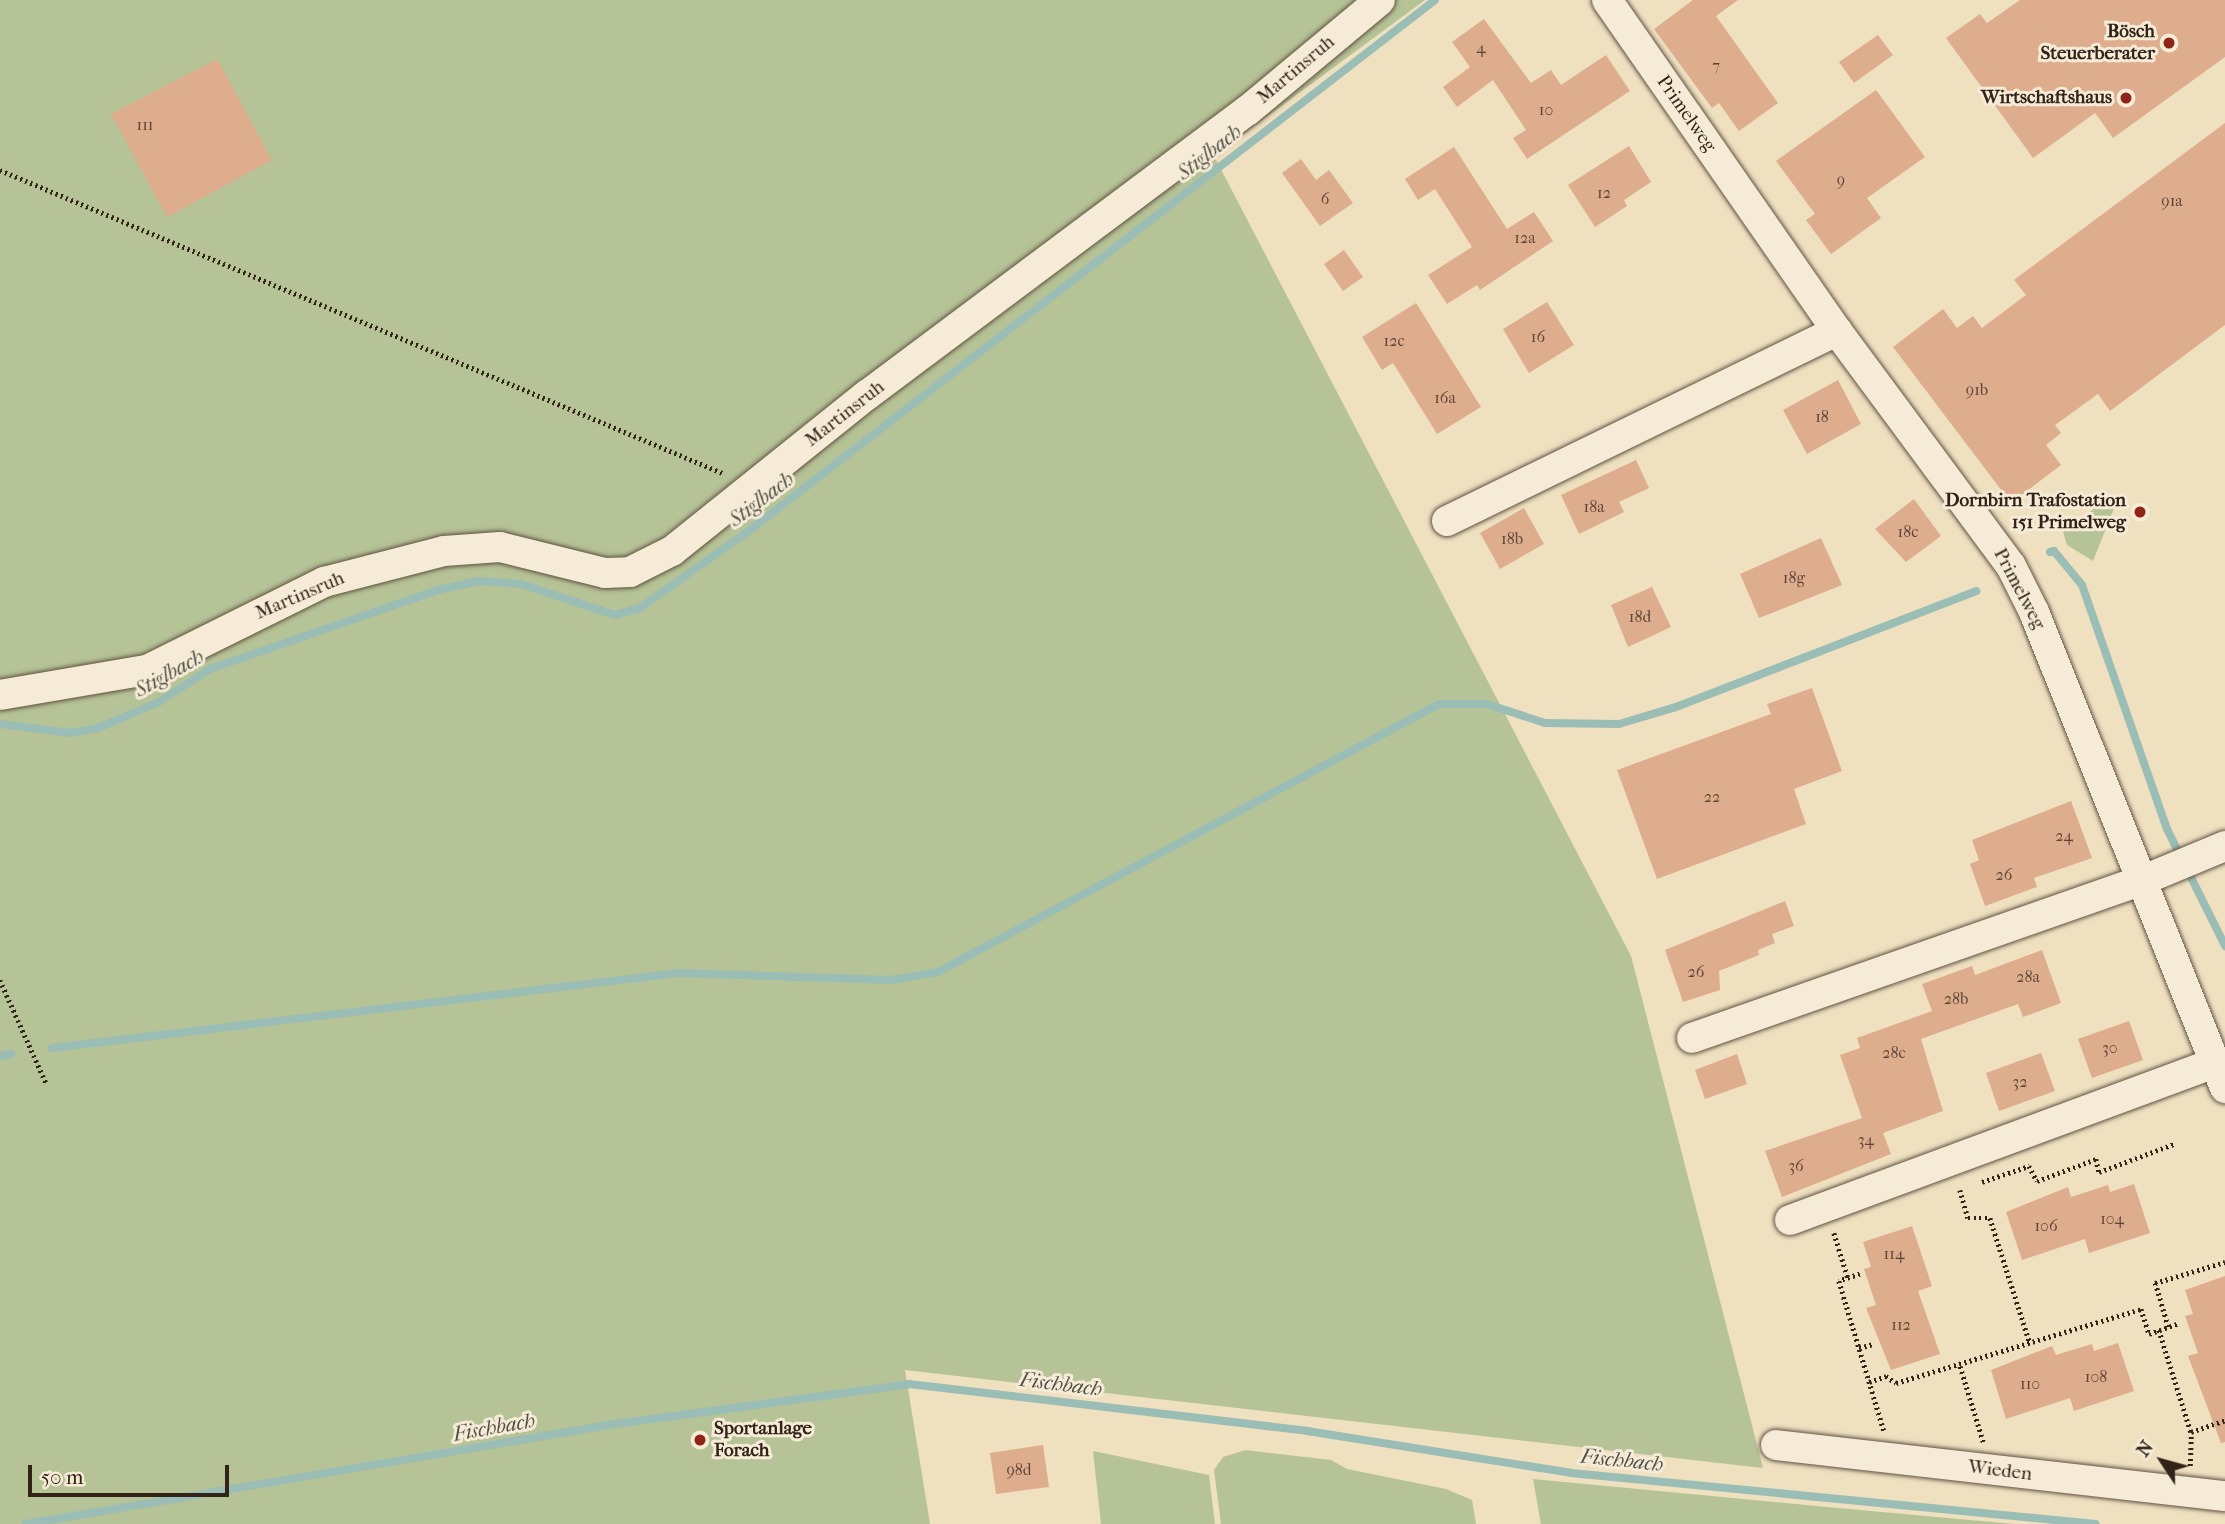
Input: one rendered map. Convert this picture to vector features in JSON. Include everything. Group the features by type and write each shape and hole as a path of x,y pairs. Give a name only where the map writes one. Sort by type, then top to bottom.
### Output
{"street":[{"name":"Martinsruh","path":"0,695 147,670 324,582 444,551 500,547 606,573 630,572 672,551 751,487 1247,111 1380,0"},
{"name":"Primelweg","path":"1607,0 1838,331 2011,566 2035,612 2152,876 2221,1075"},
{"path":"1447,521 1838,331"},
{"path":"1692,1038 2217,851"},
{"path":"1790,1220 2221,1075"},
{"name":"Wieden","path":"1776,1445 2225,1496"}],"path":[{"path":"0,170 687,454 751,487"},
{"path":"0,980 46,1083"},
{"path":"1948,1194 2029,1166 2037,1181 2096,1159 2099,1171 2174,1144"},
{"path":"1960,1190 1968,1218 1990,1218 2030,1343"},
{"path":"1846,1229 1833,1233 1848,1278"},
{"path":"2168,1327 2155,1283 2225,1262"},
{"path":"1860,1274 1839,1281 1892,1459"},
{"path":"1869,1382 1886,1376 1896,1383 2141,1309 2149,1334 2177,1324"},
{"path":"2159,1330 2191,1432 2225,1420"},
{"path":"1859,1348 1873,1343"},
{"path":"1959,1364 1991,1470"}],"green space":[{"path":"0,0 1425,0 1214,156 1631,956 1763,1468 905,1370 930,1524 0,1524"},
{"path":"2100,504 2115,506 2093,561 2067,545 2063,532"},
{"path":"1245,1450 1331,1460 1347,1469 1446,1489 1472,1500 1476,1524 1221,1524 1214,1470 1223,1457"},
{"path":"1093,1451 1209,1475 1215,1524 1101,1524"},
{"path":"1533,1479 1827,1507 2014,1524 1541,1524"}],"building":[{"path":"1693,0 1738,0 1716,16 1778,103 1739,131 1719,103 1712,108 1654,29"},
{"name":"Wirtschaftshaus","path":"2020,0 2225,0 2225,57 2113,138 2095,113 2033,158 1946,38 1980,14 1987,23"},
{"path":"1484,19 1531,83 1551,70 1561,85 1606,55 1630,91 1527,159 1513,138 1526,130 1493,80 1457,107 1443,87 1470,67 1452,42"},
{"path":"1878,35 1893,55 1854,83 1839,62"},
{"path":"217,59 272,160 167,217 111,114"},
{"path":"1876,90 1925,157 1867,198 1881,218 1831,254 1806,220 1815,214 1776,161"},
{"path":"2225,123 2225,325 2110,411 2098,394 2055,425 2061,433 2046,445 2061,465 2011,503 1893,347 1943,309 1957,328 1973,316 1982,328 2026,295 2014,280"},
{"path":"1629,146 1651,182 1624,200 1627,206 1595,227 1568,185"},
{"path":"1454,147 1507,229 1534,212 1553,241 1480,290 1477,285 1447,304 1428,275 1472,247 1435,189 1418,200 1405,179"},
{"path":"1301,159 1316,180 1329,170 1353,203 1320,226 1282,173"},
{"path":"1344,250 1363,277 1343,291 1324,264"},
{"path":"1547,302 1574,345 1529,373 1503,329"},
{"path":"1416,303 1481,407 1437,434 1393,363 1382,370 1362,337"},
{"path":"1838,380 1861,424 1807,454 1783,410"},
{"path":"1636,460 1649,488 1619,502 1624,512 1579,534 1561,495"},
{"path":"1914,499 1941,536 1906,562 1875,529"},
{"path":"1524,508 1544,544 1500,569 1480,533"},
{"path":"1821,538 1842,585 1759,618 1740,574"},
{"path":"1652,587 1671,627 1628,647 1611,605"},
{"path":"1812,688 1842,771 1794,789 1806,824 1657,879 1617,770 1771,714 1767,704"},
{"path":"2071,801 2092,858 2034,878 2037,887 1985,906 1970,864 1979,860 1972,840"},
{"path":"1785,901 1794,926 1772,934 1775,943 1758,950 1759,955 1719,971 1720,990 1683,1002 1665,950"},
{"path":"2042,950 2061,1003 2023,1017 2018,1004 1921,1039 1943,1111 1883,1133 1891,1154 1782,1197 1765,1151 1862,1118 1840,1055 1860,1048 1857,1038 1932,1011 1922,984 1972,966 1975,975"},
{"path":"2129,1021 2143,1060 2092,1078 2078,1039"},
{"path":"2041,1053 2055,1091 1999,1111 1986,1073"},
{"path":"1737,1054 1747,1084 1705,1099 1695,1070"},
{"path":"2134,1184 2150,1233 2089,1253 2085,1239 2022,1260 2006,1212 2068,1187 2071,1197 2108,1185 2110,1192"},
{"path":"1912,1226 1932,1286 1918,1291 1940,1354 1891,1370 1866,1308 1876,1305 1864,1269 1871,1267 1863,1242"},
{"path":"2225,1276 2225,1442 2221,1443 2188,1356 2198,1353 2185,1316 2193,1314 2185,1290"},
{"path":"2118,1343 2134,1391 2074,1411 2070,1398 2006,1419 1991,1370 2052,1346 2056,1355 2092,1344 2094,1351"},
{"path":"1043,1445 1049,1487 996,1494 990,1453"}],"waterway":[{"name":"Stiglbach","path":"0,724 70,733 98,728 159,702 210,669 438,590 479,581 521,584 615,615 640,608 754,527 1435,0"},
{"path":"2050,552 2054,551 2082,585 2167,829 2225,946"},
{"path":"52,1048 679,973 891,980 938,972 1439,704 1487,704 1545,723 1619,724 1676,707 1976,591"},
{"path":"0,1056 11,1054"},
{"name":"Fischbach","path":"26,1524 615,1424 909,1384 1307,1431 1571,1473 2096,1524"}],"place":[{"name":"Bösch Steuerberater","path":"2169,43"},
{"name":"Wirtschaftshaus","path":"2126,98"},
{"name":"Dornbirn Trafostation 151 Primelweg","path":"2140,512"},
{"name":"Sportanlage Forach","path":"700,1440"}]}
